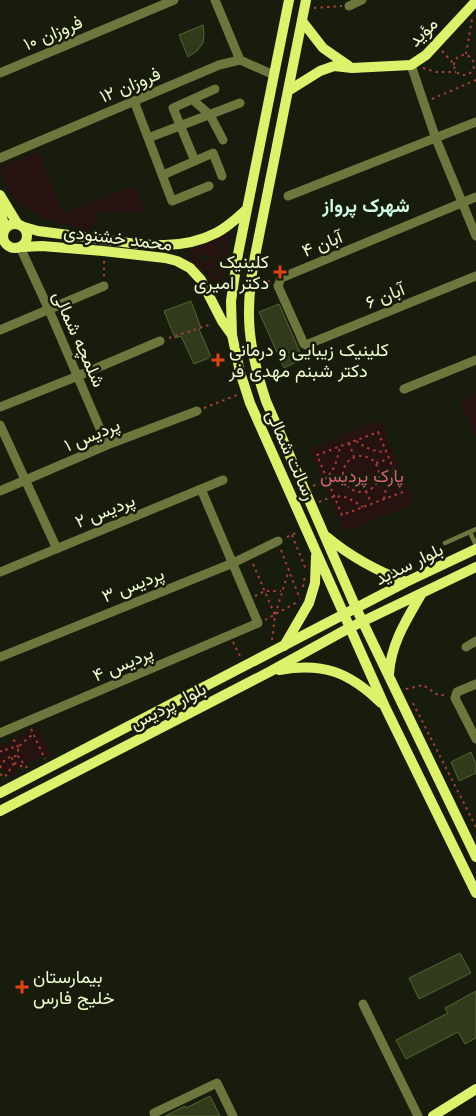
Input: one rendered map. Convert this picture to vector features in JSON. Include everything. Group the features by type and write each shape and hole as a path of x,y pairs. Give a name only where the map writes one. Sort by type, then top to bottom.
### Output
{"main road":[{"name":"رسالت شمالی","path":"289,0 247,209 231,301 232,335 250,403 386,709 476,893"},
{"name":"مؤید","path":"288,91 320,70 334,66 352,68 411,65 426,55 476,2"},
{"name":"رسالت شمالی","path":"310,4 302,22 251,280 248,325 256,371 266,401 356,608 476,857"},
{"path":"302,22 323,48 352,68"},
{"path":"0,195 28,236 26,243 21,247 4,248 0,210"},
{"name":"محمد خشنودی","path":"21,225 38,230 133,243 163,246 178,245 215,234 247,209"},
{"path":"3,232 13,223 21,225"},
{"path":"177,261 183,256 184,250 178,245"},
{"name":"محمد خشنودی","path":"21,247 42,246 104,251 177,261 190,268 201,280 222,322 232,335"},
{"path":"324,535 352,556 374,569 406,582"},
{"name":"بلوار سدید","path":"344,615 406,582 476,549"},
{"path":"284,646 305,611 315,583 316,552"},
{"name":"بلوار سدید","path":"349,628 476,567"},
{"path":"327,576 340,571"},
{"path":"389,591 396,606"},
{"path":"389,675 393,648 401,629 422,593"},
{"name":"بلوار پردیس","path":"0,793 344,615"},
{"name":"بلوار پردیس","path":"0,811 271,671 349,628"},
{"path":"363,658 378,651"},
{"path":"245,666 251,681"},
{"path":"271,671 296,667 325,668 348,677 366,688 386,709"},
{"path":"433,1116 476,1089"}],"street":[{"name":"فروزان ۱۰","path":"0,73 174,0"},
{"path":"215,0 240,60 274,75"},
{"path":"349,6 362,0"},
{"name":"فروزان ۱۲","path":"0,158 219,65 240,60"},
{"path":"411,65 436,138 476,236"},
{"path":"195,161 173,108 215,89"},
{"path":"192,100 210,114 222,140"},
{"path":"134,101 172,201 209,186"},
{"path":"148,138 240,103"},
{"path":"288,196 476,122"},
{"path":"163,175 213,153 222,176"},
{"name":"آبان ۴","path":"279,282 281,278 476,198"},
{"name":"شلمچه شمالی","path":"21,247 50,310 107,445"},
{"name":"آبان ۶","path":"279,282 278,286 306,345 476,276"},
{"path":"0,330 104,286"},
{"path":"0,407 160,341"},
{"path":"404,389 476,360"},
{"name":"پردیس ۱","path":"0,491 107,445 197,411"},
{"path":"0,425 56,549"},
{"name":"پردیس ۲","path":"0,572 223,480"},
{"path":"201,489 258,623"},
{"name":"پردیس ۳","path":"0,658 233,563 278,541"},
{"name":"پردیس ۴","path":"4,732 258,623"},
{"path":"466,646 476,641"},
{"path":"476,684 458,692 455,698 476,739"},
{"path":"363,1004 418,1116"},
{"path":"155,1116 154,1113 217,1083 233,1116"}],"lane":[{"path":"445,543 476,529"},
{"path":"470,532 476,545"}],"path":[{"path":"466,55 476,2"},
{"path":"310,4 349,6"},
{"path":"436,44 454,64 456,72"},
{"path":"411,65 436,72 456,72 467,76 475,66 473,59 466,55 458,57 454,64"},
{"path":"473,59 476,56"},
{"path":"467,76 469,84"},
{"path":"424,103 476,80"},
{"path":"104,251 104,286"},
{"path":"251,280 279,282"},
{"path":"160,341 222,322"},
{"path":"197,411 246,392"},
{"path":"378,432 403,492 342,515 318,456 349,444 378,432"},
{"path":"356,441 371,450 386,452"},
{"path":"349,444 354,457"},
{"path":"305,490 327,479 337,460 340,447"},
{"path":"367,456 376,463 379,474 376,485 366,492 354,491 345,484 342,473 346,462 354,457 367,456"},
{"path":"376,463 389,458"},
{"path":"384,500 386,488 394,472"},
{"path":"330,486 344,480"},
{"path":"366,492 371,504"},
{"path":"311,505 334,495 344,497 363,507"},
{"path":"305,611 278,541 306,529"},
{"path":"292,535 306,570 301,600"},
{"path":"250,555 275,615"},
{"path":"272,642 275,615 289,570"},
{"path":"248,599 265,591 282,590"},
{"path":"258,623 301,600"},
{"path":"230,636 245,666"},
{"path":"397,692 423,685 438,695 456,695"},
{"path":"411,698 476,827"},
{"path":"27,722 49,768"},
{"path":"4,732 18,747 18,756 27,769 14,763 11,756"},
{"path":"0,751 4,752 8,748 18,747 33,734"},
{"path":"0,768 4,760 11,756 18,756"},
{"path":"0,774 5,777 14,763"}],"green space":[{"path":"38,152 63,213 135,185 146,213 99,211 91,230 55,222 34,213 24,207 7,188 2,178 1,169 2,166"},
{"path":"231,231 226,259 220,258 225,245 222,242 217,246 220,249 218,258 209,257 205,253 201,256 190,255 190,250"},
{"path":"190,256 201,258 204,262 209,259 217,260 216,269 211,272 215,277 219,275 217,269 219,261 225,261 220,296 212,280 204,270 189,260"},
{"path":"476,393 476,437 460,400"},
{"name":"پارک پردیس","path":"380,420 415,503 344,532 310,449"},
{"path":"35,723 54,758 46,755 15,770 16,777 5,775 0,766 0,744 2,746 33,729"}],"building":[{"path":"203,25 203,43 197,51 188,57 179,35"},
{"path":"191,301 201,328 199,329 211,357 194,364 181,336 175,338 164,311"},
{"path":"279,304 303,359 284,368 259,312"},
{"path":"471,752 476,764 476,773 459,781 451,762"},
{"path":"460,953 471,973 419,999 409,978"},
{"path":"476,991 476,1038 465,1044 458,1032 406,1059 396,1040 448,1013 445,1008"},
{"path":"210,1096 220,1116 165,1116 185,1106 186,1108"}],"place":[{"name":"کلینیک دکتر امیری","path":"280,272"},
{"name":"کلینیک زیبایی و درمانی دکتر شبنم مهدی فر","path":"218,360"},
{"name":"بیمارستان خلیج فارس","path":"22,987"}],"district":[{"name":"شهرک پرواز","path":"366,205"}]}
